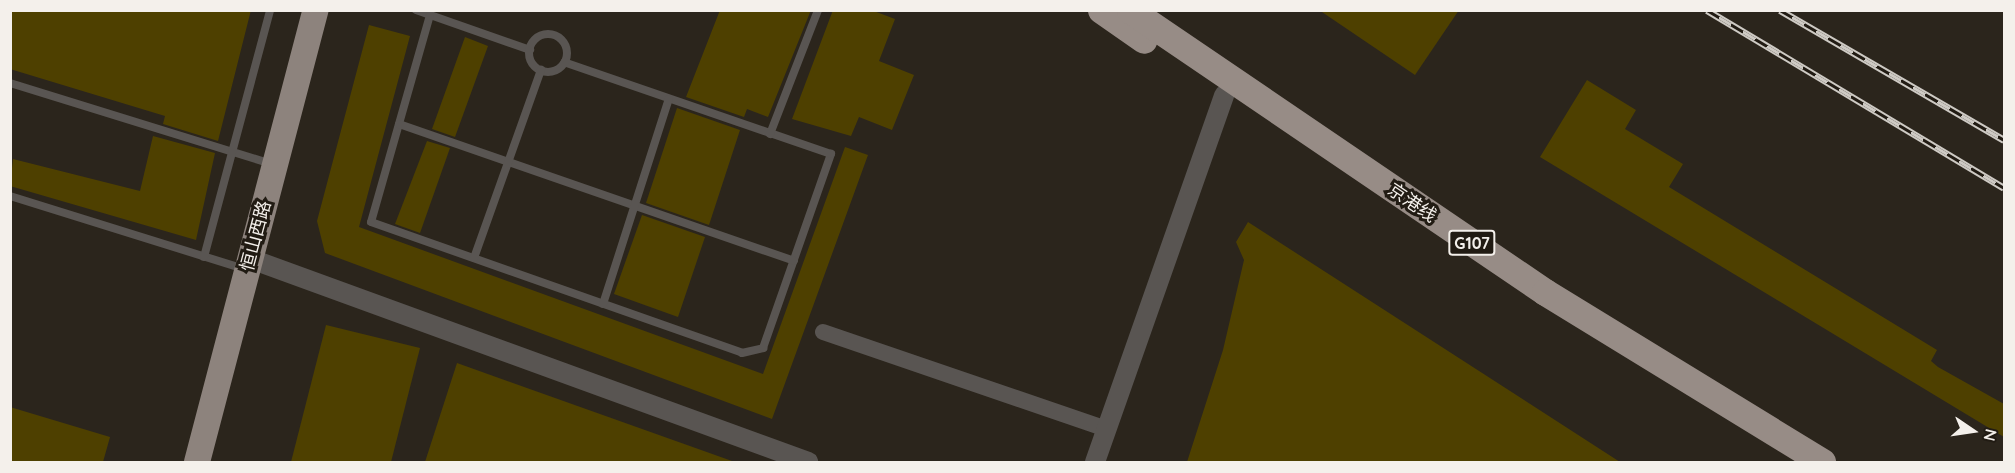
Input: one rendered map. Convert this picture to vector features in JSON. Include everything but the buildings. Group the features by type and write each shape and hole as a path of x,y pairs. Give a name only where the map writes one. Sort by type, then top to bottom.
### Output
{"highway":[{"name":"京港线","path":"1101,10 1536,306 1788,462"},
{"name":"京港线","path":"1131,10 1545,292 1822,462"}],"main road":[{"name":"恒山西路","path":"197,462 315,16"}],"street":[{"path":"1095,462 1224,95"},
{"path":"249,265 808,462"},
{"path":"824,332 1107,429"}],"lane":[{"path":"204,257 270,10"},
{"path":"416,10 530,50"},
{"path":"770,134 818,10"},
{"path":"430,15 371,222 742,353 754,352 763,348 831,154 564,62"},
{"path":"539,37 557,37 566,46 564,62 557,70 541,70 533,64 530,50 539,37"},
{"path":"474,258 541,70"},
{"path":"10,83 275,165"},
{"path":"603,304 669,99"},
{"path":"399,124 794,261"},
{"path":"10,196 204,257 249,265"}],"railway":[{"path":"1707,10 2004,188"},
{"path":"1780,10 2004,140"}]}
